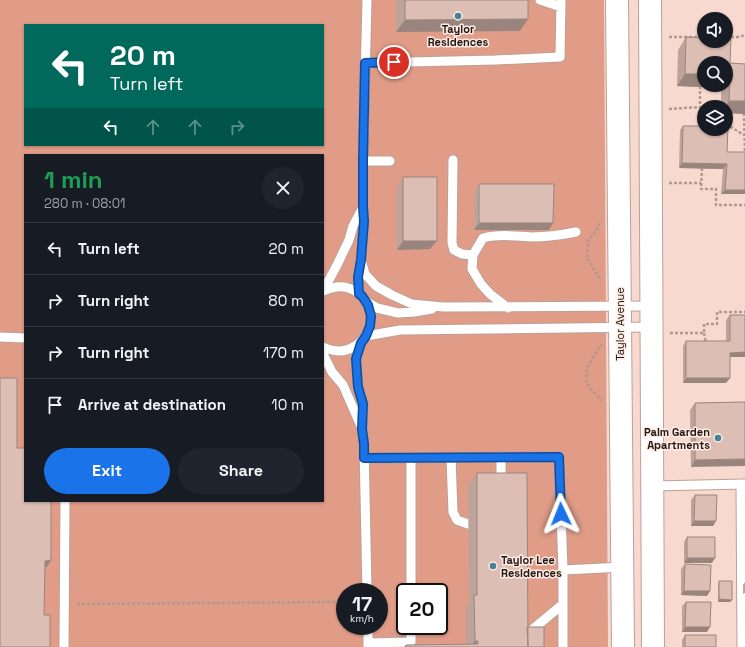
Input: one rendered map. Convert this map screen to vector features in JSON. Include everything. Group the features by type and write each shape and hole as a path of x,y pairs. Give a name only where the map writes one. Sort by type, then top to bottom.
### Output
{"main road":[{"name":"Taylor Avenue","path":"617,0 624,647"},
{"path":"650,0 651,306 658,330 652,486 653,647"}],"lane":[{"path":"367,0 363,161 364,221 358,277 362,297 368,305 371,316 370,326 356,359 358,387 363,404 362,429 364,444 367,583"},
{"path":"365,63 560,57 561,4 540,0"},
{"path":"454,160 452,243 454,250 462,254 473,255"},
{"path":"363,161 390,161"},
{"path":"324,289 349,240 353,226 363,207"},
{"path":"508,308 490,294 481,284 472,269 473,255 483,238 493,235 533,237 557,236 576,232"},
{"path":"361,260 365,274 376,286 412,304 443,307 508,308 620,317 658,330"},
{"path":"324,291 333,287 344,287 354,290 377,308 398,313 443,307"},
{"path":"324,348 339,352 350,349 364,339 400,330 620,317 651,306"},
{"path":"0,337 24,338"},
{"path":"324,356 332,372 343,385 362,429"},
{"path":"500,485 501,457"},
{"path":"364,458 559,457 563,570 563,647"},
{"path":"411,458 411,583"},
{"path":"451,458 453,512 457,520 468,524"},
{"path":"652,486 743,484 742,647"},
{"path":"64,647 65,502"},
{"path":"563,570 623,567"},
{"path":"533,629 563,604"},
{"path":"368,645 411,642 411,635"}],"path":[{"path":"733,37 745,35"},
{"path":"664,37 697,37"},
{"path":"665,109 697,107"},
{"path":"744,113 745,157"},
{"path":"733,128 745,135"},
{"path":"702,168 701,189 716,189 716,205 745,205"},
{"path":"666,183 701,183"},
{"path":"586,258 601,281"},
{"path":"706,346 704,324 717,324 717,312 745,312"},
{"path":"658,330 704,333"},
{"path":"587,368 601,345"},
{"path":"64,604 336,602"}],"shaded area":[{"path":"0,0 604,0 608,647 0,647"}],"building":[{"path":"405,0 528,0 528,19 405,20"},
{"path":"686,37 697,38 697,48 731,48 730,56 697,56 697,74 685,74"},
{"path":"733,63 745,64 745,101 729,100 729,92 733,92"},
{"path":"683,126 697,126 697,136 728,136 727,152 745,152 745,190 725,190 727,164 682,163"},
{"path":"403,177 437,177 437,241 403,241"},
{"path":"479,184 554,184 553,223 479,223"},
{"path":"730,315 745,315 745,352 730,353 730,378 686,378 686,341 730,341"},
{"path":"0,378 17,378 17,448 24,448 24,502 51,502 51,560 45,561 44,615 50,615 50,647 0,647"},
{"name":"Palm Garden Apartments","path":"745,402 745,459 695,460 695,403"},
{"name":"Taylor Lee Residences","path":"477,473 527,473 528,647 406,647 406,645 478,644 478,641 475,641 474,595 477,595"},
{"path":"695,495 717,495 716,521 694,521"},
{"path":"687,537 715,537 715,558 687,558"},
{"path":"685,564 711,565 710,591 684,591"},
{"path":"719,581 732,581 732,600 719,599"},
{"path":"686,602 711,602 710,627 685,627"},
{"path":"527,627 544,627 544,647 528,647"},
{"path":"685,635 716,635 716,647 685,647"}],"place":[{"name":"Taylor Residences","path":"458,16"},
{"name":"Palm Garden Apartments","path":"718,438"},
{"name":"Taylor Lee Residences","path":"493,566"}],"route":[{"path":"394,62 365,63 363,161 364,221 358,277 359,294 368,305 371,316 370,326 361,343 356,359 358,387 363,404 362,429 364,458 559,457 561,514"}]}
